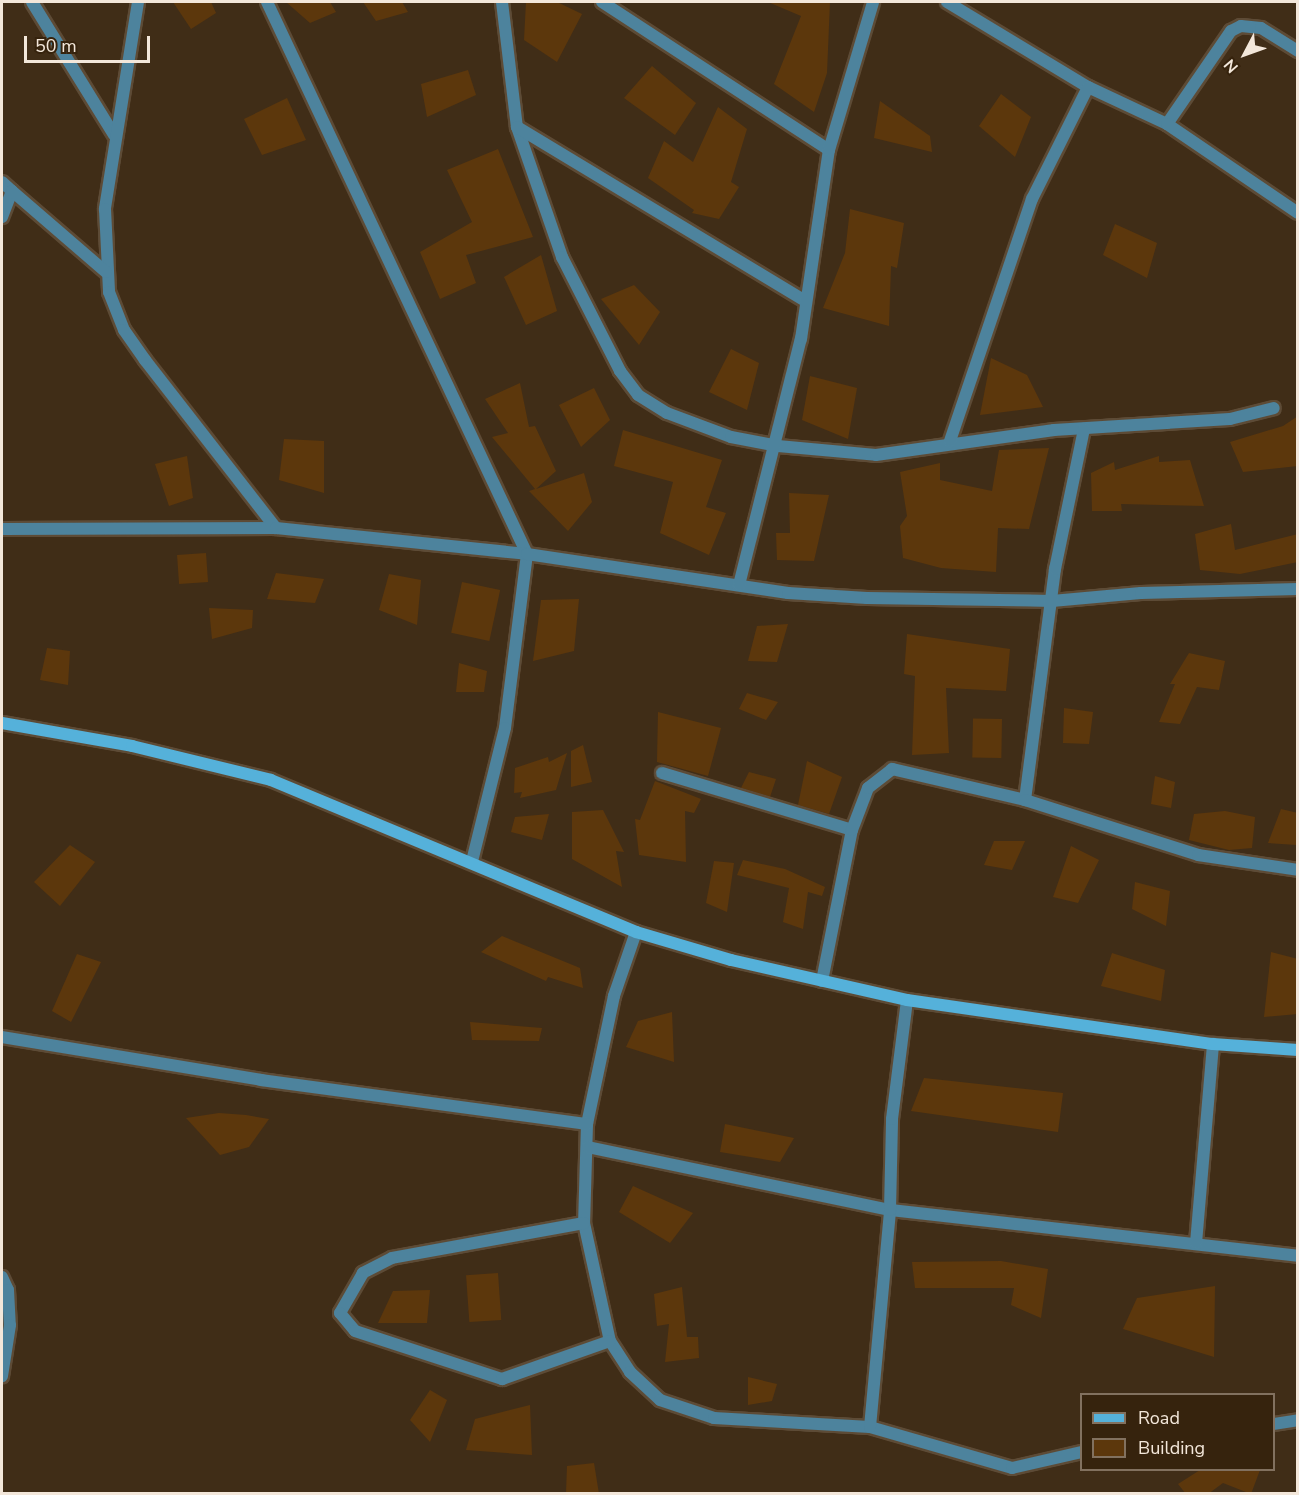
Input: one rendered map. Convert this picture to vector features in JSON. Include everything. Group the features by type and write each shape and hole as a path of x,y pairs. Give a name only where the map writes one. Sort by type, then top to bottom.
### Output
{"main road":[{"path":"2,723 132,746 260,777 472,861 636,932 822,981 907,1000 1214,1044 1298,1050"}],"street":[{"path":"32,2 114,135"},
{"path":"138,2 114,135 105,209 106,272 124,330 276,528"},
{"path":"267,2 526,554 504,728 472,861"},
{"path":"502,2 517,127 562,257 620,371 638,395 696,426 778,446 876,455 950,441 1230,419 1274,408"},
{"path":"602,2 829,150"},
{"path":"739,585 778,446 801,339 829,150 873,2"},
{"path":"947,2 1088,87 1167,124 1298,213"},
{"path":"1167,124 1231,31 1241,26 1261,28 1298,51"},
{"path":"950,441 1032,199 1088,87"},
{"path":"517,127 805,301"},
{"path":"2,182 106,272"},
{"path":"2,217 12,191"},
{"path":"1025,800 1052,601 1084,429"},
{"path":"2,530 276,528 526,554 739,585 867,598 1052,601 1141,593 1298,589"},
{"path":"822,981 852,830 868,788 892,769 1025,800 1198,855 1298,870"},
{"path":"662,773 852,830"},
{"path":"636,932 615,996 586,1124 588,1147 584,1223 610,1341 648,1390 676,1409 714,1418 870,1427 1012,1468 1080,1452"},
{"path":"870,1427 890,1210 892,1119 907,1000"},
{"path":"2,1037 261,1080 586,1124"},
{"path":"1196,1243 1214,1044"},
{"path":"588,1147 890,1210 1298,1256"},
{"path":"584,1223 392,1258 363,1273 340,1313 355,1331 502,1379 610,1341"},
{"path":"2,1277 8,1290 10,1325 2,1376"},
{"path":"1275,1424 1298,1420"}],"building":[{"path":"173,2 211,2 216,13 191,29"},
{"path":"286,2 330,2 336,12 310,23"},
{"path":"363,2 402,2 408,12 376,21"},
{"path":"526,2 557,2 582,14 557,62 524,40"},
{"path":"768,2 830,2 827,73 814,112 774,84 801,16"},
{"path":"652,66 696,103 675,135 624,98"},
{"path":"468,70 476,95 427,117 421,84"},
{"path":"1001,94 1031,117 1015,157 979,126"},
{"path":"287,98 306,140 262,155 244,119"},
{"path":"880,101 930,136 932,152 874,138"},
{"path":"718,107 747,129 731,182 739,187 719,219 692,213 694,210 648,178 664,141 693,162"},
{"path":"498,149 533,237 466,255 476,283 440,299 420,252 472,222 447,170"},
{"path":"850,209 904,223 897,268 891,266 889,326 823,308 845,253"},
{"path":"1115,224 1157,243 1147,278 1103,255"},
{"path":"541,255 557,311 526,325 504,277"},
{"path":"634,285 660,312 639,345 601,299"},
{"path":"731,349 759,363 747,410 709,392"},
{"path":"991,358 1027,375 1043,407 980,415"},
{"path":"810,376 857,388 848,439 802,420"},
{"path":"520,383 529,427 535,426 556,471 536,489 584,473 592,502 568,531 529,491 535,489 492,437 508,433 485,399"},
{"path":"594,388 610,420 581,447 559,405"},
{"path":"1298,416 1298,466 1243,472 1230,442 1283,426"},
{"path":"623,430 722,460 706,507 726,513 709,555 660,533 673,482 614,466"},
{"path":"284,439 324,441 324,493 279,480"},
{"path":"1049,448 1029,529 998,528 996,572 941,568 903,558 900,526 907,516 900,472 940,463 940,480 992,491 999,450"},
{"path":"187,456 193,498 169,506 155,464"},
{"path":"1159,456 1159,462 1190,460 1204,506 1121,504 1122,511 1092,511 1091,473 1114,462 1115,470"},
{"path":"789,493 829,495 814,561 777,560 776,533 790,533"},
{"path":"1231,524 1235,550 1298,534 1298,562 1240,574 1200,570 1195,534"},
{"path":"206,553 208,582 179,584 177,555"},
{"path":"276,573 324,579 315,603 267,599"},
{"path":"389,574 421,580 417,625 379,610"},
{"path":"462,582 500,590 489,641 451,633"},
{"path":"579,599 574,651 533,661 541,600"},
{"path":"209,608 253,610 252,628 212,639"},
{"path":"788,624 777,662 748,661 757,626"},
{"path":"907,634 1010,649 1006,691 946,688 949,753 912,755 915,676 904,674"},
{"path":"47,648 70,651 68,685 40,680"},
{"path":"1189,653 1225,661 1219,690 1197,687 1180,724 1159,722 1175,684 1170,684"},
{"path":"459,663 487,671 484,692 456,692"},
{"path":"747,693 778,702 766,720 739,709"},
{"path":"1064,708 1093,712 1089,744 1063,743"},
{"path":"658,712 721,728 708,776 657,762"},
{"path":"973,718 1002,719 1001,758 972,757"},
{"path":"583,745 592,782 571,787 571,751"},
{"path":"567,753 556,790 520,798 522,792 514,793 515,768 548,757 549,762"},
{"path":"807,761 842,777 829,814 798,805"},
{"path":"749,772 776,779 770,797 741,788"},
{"path":"1155,776 1175,782 1171,808 1151,804"},
{"path":"655,781 701,799 694,813 685,811 686,862 639,855 635,819 640,820"},
{"path":"1281,809 1298,813 1297,845 1268,843"},
{"path":"603,810 624,852 616,851 622,887 572,859 572,812"},
{"path":"1225,811 1255,817 1252,848 1229,850 1189,840 1194,814"},
{"path":"549,814 542,840 511,832 515,817"},
{"path":"994,841 1025,841 1012,870 984,865"},
{"path":"70,845 95,862 60,906 34,882"},
{"path":"1071,846 1099,860 1078,903 1053,897"},
{"path":"743,860 785,869 825,887 822,896 808,892 803,929 783,922 789,888 737,875"},
{"path":"714,861 734,863 727,912 706,903"},
{"path":"1135,882 1170,891 1166,926 1132,909"},
{"path":"502,936 580,968 583,988 548,977 546,981 481,952"},
{"path":"1271,952 1298,959 1298,1014 1264,1017"},
{"path":"1112,953 1165,970 1161,1001 1101,986"},
{"path":"77,954 101,962 71,1022 52,1011"},
{"path":"672,1012 674,1062 626,1047 638,1021"},
{"path":"470,1022 542,1028 539,1041 472,1040"},
{"path":"924,1078 1063,1093 1058,1132 911,1111"},
{"path":"219,1113 269,1119 249,1147 220,1155 186,1118"},
{"path":"725,1124 794,1138 780,1162 720,1152"},
{"path":"633,1186 693,1213 670,1243 619,1212"},
{"path":"1001,1261 1048,1269 1041,1318 1011,1305 1014,1288 915,1288 912,1262"},
{"path":"498,1273 501,1320 469,1322 466,1275"},
{"path":"1215,1286 1214,1357 1123,1329 1137,1298"},
{"path":"682,1287 687,1337 698,1337 699,1358 665,1362 669,1324 657,1326 654,1294"},
{"path":"430,1290 427,1323 378,1323 393,1291"},
{"path":"748,1377 777,1384 772,1401 748,1405"},
{"path":"430,1390 447,1400 430,1442 410,1420"},
{"path":"530,1405 532,1455 466,1450 475,1419"},
{"path":"594,1463 599,1494 566,1494 567,1466"},
{"path":"1198,1471 1260,1471 1251,1494 1223,1483 1208,1494 1186,1494 1178,1484"}]}
